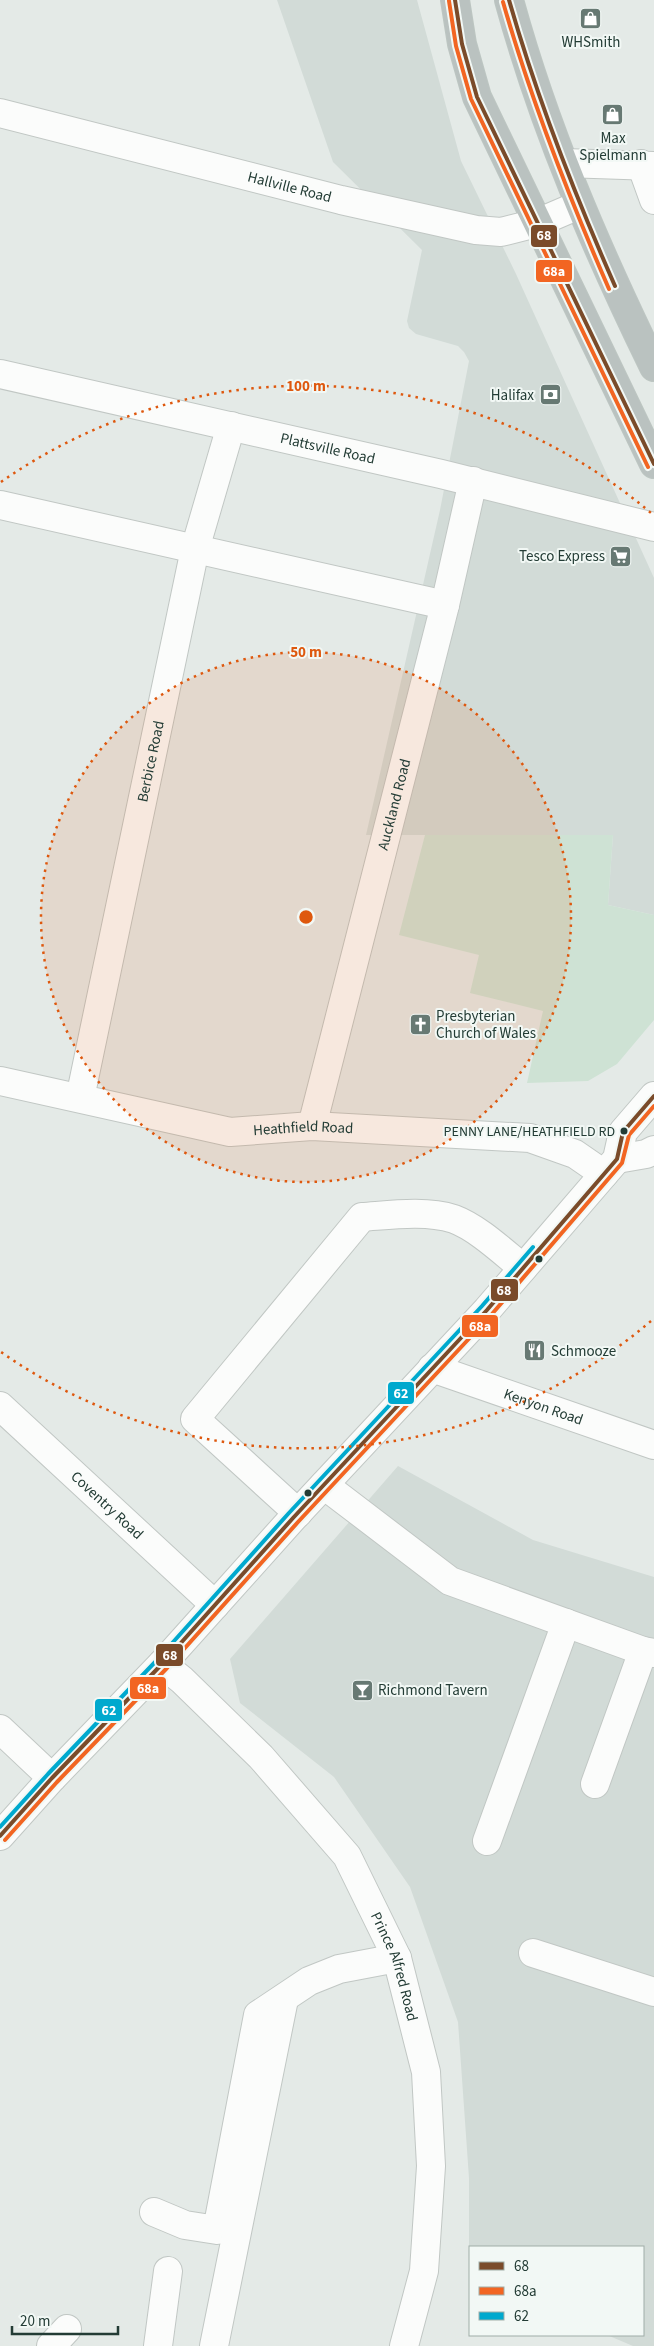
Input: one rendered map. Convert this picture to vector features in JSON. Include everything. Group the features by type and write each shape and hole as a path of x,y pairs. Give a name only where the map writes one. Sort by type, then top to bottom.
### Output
{"highway":[{"path":"454,0 462,44 477,97 654,464"},
{"path":"509,0 579,205 654,367"}],"street":[{"name":"Hallville Road","path":"0,113 341,200 476,230 501,232 537,223 579,205"},
{"path":"564,163 648,165 654,200"},
{"name":"Plattsville Road","path":"0,374 473,482 654,527"},
{"name":"Berbice Road","path":"80,1098 195,549 231,426"},
{"name":"Auckland Road","path":"312,1126 445,605 473,482"},
{"path":"0,505 445,605"},
{"name":"Heathfield Road","path":"0,1081 230,1132 312,1126 530,1138 610,1166"},
{"path":"0,1836 52,1778 162,1664 523,1268 610,1166 623,1132 654,1096"},
{"path":"610,1166 654,1150"},
{"path":"298,1513 195,1419 362,1216 424,1214 454,1220 490,1241 523,1268"},
{"name":"Kenyon Road","path":"432,1368 654,1445"},
{"name":"Coventry Road","path":"0,1406 215,1605"},
{"path":"324,1485 450,1581 649,1652 595,1784"},
{"path":"487,1841 566,1623"},
{"name":"Prince Alfred Road","path":"162,1664 182,1680 261,1757 347,1856 397,1958 426,2072 431,2166 424,2272 404,2346"},
{"path":"0,1728 52,1778"},
{"path":"533,1952 654,1992"},
{"path":"154,2212 185,2225 217,2230 258,2015 309,1981 338,1969 397,1958"},
{"path":"214,2346 284,1999"},
{"path":"158,2346 168,2271"}],"shaded area":[{"path":"277,0 417,0 461,161 516,274 654,578 654,915 608,905 613,835 366,835 440,510 469,361 458,346 416,334 409,328 407,321 422,250 333,162"},
{"path":"398,1466 533,1540 654,1577 654,2346 633,2346 609,2336 644,2336 644,2246 469,2246 469,2178 458,2022 410,1887 334,1777 240,1703 230,1659"}],"green space":[{"path":"425,835 613,835 608,905 654,915 654,1020 617,1064 588,1081 527,1083 543,1011 470,993 479,955 399,935"}],"transit line":[{"name":"68","path":"455,0 462,44 477,97 654,464"},
{"name":"68","path":"509,0 557,145 615,286"},
{"name":"68a","path":"449,1 456,46 471,99 648,467"},
{"name":"68a","path":"503,2 551,147 609,289"},
{"name":"68","path":"0,1836 52,1778 162,1664 293,1518 487,1310 617,1159 623,1132 654,1096"},
{"name":"68a","path":"5,1840 57,1782 167,1668 298,1522 492,1314 622,1163 629,1135 654,1106"},
{"name":"62","path":"0,1827 157,1660 288,1514 482,1306 533,1247"}],"place":[{"name":"WHSmith","path":"591,19"},
{"name":"Max Spielmann","path":"613,115"},
{"name":"Halifax","path":"550,395"},
{"name":"Tesco Express","path":"621,556"},
{"name":"Presbyterian Church of Wales","path":"420,1025"},
{"name":"PENNY LANE/HEATHFIELD RD","path":"624,1131"},
{"name":"Schmooze","path":"535,1351"},
{"name":"Richmond Tavern","path":"362,1690"}]}
